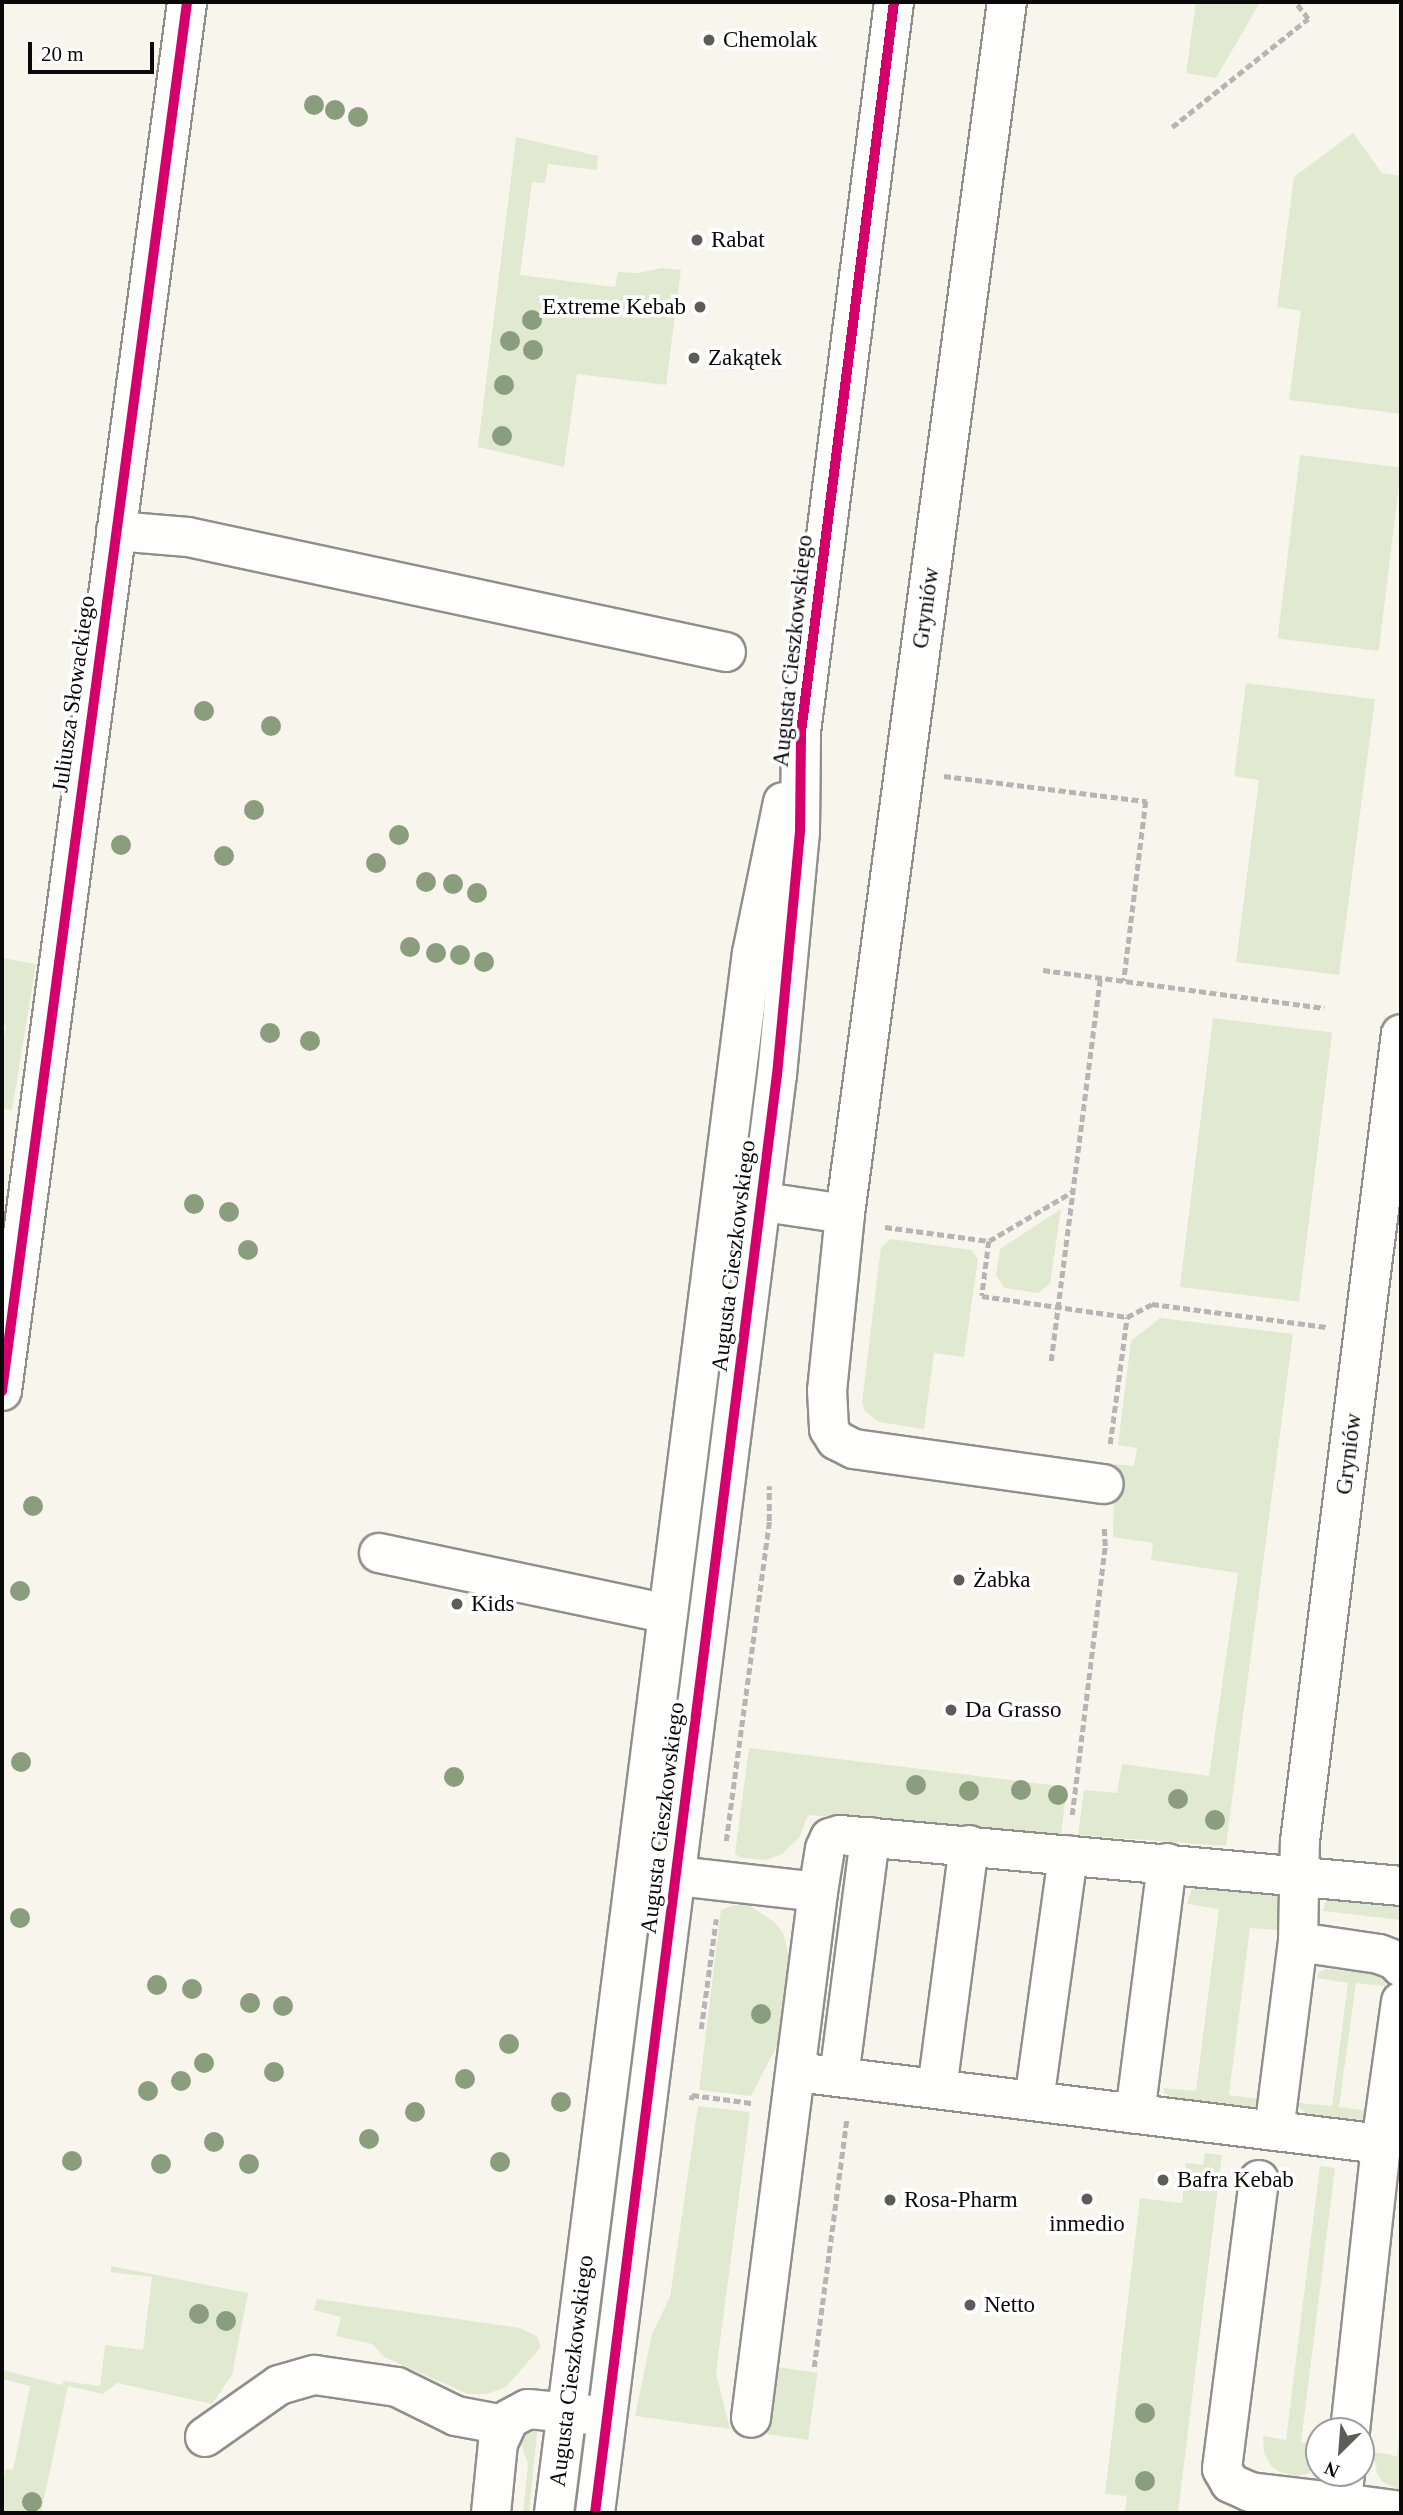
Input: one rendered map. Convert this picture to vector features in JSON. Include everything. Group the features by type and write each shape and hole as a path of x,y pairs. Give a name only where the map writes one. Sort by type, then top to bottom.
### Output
{"street":[{"name":"Juliusza Słowackiego","path":"2,1391 187,2"},
{"name":"Augusta Cieszkowskiego","path":"595,2513 762,1202 800,831 801,732 894,2"},
{"name":"Gryniów","path":"1007,2 845,1214 827,1390 829,1429 836,1440 854,1450 1104,1484"},
{"path":"116,531 188,537 726,652"},
{"name":"Augusta Cieszkowskiego","path":"554,2513 752,953 776,831 801,732"},
{"name":"Gryniów","path":"1274,2131 1298,1942 1298,1875 1364,1333 1385,1294 1401,1034"},
{"path":"721,1195 845,1214"},
{"path":"379,1553 668,1614"},
{"path":"751,2418 818,1892 825,1849 830,1838 840,1835 969,1845 1401,1886"},
{"path":"839,2077 870,1837"},
{"path":"937,2090 969,1845"},
{"path":"1034,2101 1068,1855"},
{"path":"1136,2114 1167,1863"},
{"path":"635,1871 818,1892"},
{"path":"1298,1942 1379,1954 1395,1960 1401,1967"},
{"path":"1352,2417 1381,2144 1401,2001"},
{"path":"794,2089 839,2077 1381,2144"},
{"path":"1259,2180 1222,2469 1230,2483 1245,2491 1343,2488 1401,2511"},
{"path":"205,2437 279,2385 315,2375 390,2385 406,2390 456,2416 504,2425"},
{"path":"491,2513 498,2443 504,2425 514,2414 528,2409 607,2416"}],"path":[{"path":"1172,127 1308,19 1295,2"},
{"path":"904,772 1146,801 1124,981"},
{"path":"1043,970 1324,1008"},
{"path":"1051,1361 1100,977"},
{"path":"845,1214 880,1226 989,1241 1073,1192"},
{"path":"989,1241 982,1296 1128,1317 1152,1304 1364,1333"},
{"path":"1077,1781 1105,1545 1104,1484 1128,1317"},
{"path":"699,2042 769,1521"},
{"path":"690,2109 694,2082"},
{"path":"692,2095 794,2089"},
{"path":"814,2367 847,2114 861,2115"}],"green space":[{"path":"1196,2 1260,2 1216,78 1186,73"},
{"path":"1353,133 1382,173 1401,176 1401,414 1289,400 1301,311 1277,307 1294,177"},
{"path":"516,137 598,156 597,170 548,164 545,183 532,182 520,275 615,287 618,272 638,273 662,268 681,270 666,385 577,374 564,467 478,447"},
{"path":"1300,455 1401,467 1379,651 1277,639"},
{"path":"1246,683 1375,699 1339,975 1236,962 1259,780 1234,776"},
{"path":"2,958 36,964 12,1110 2,1108 2,1050 6,1026 2,1025"},
{"path":"1213,1018 1332,1033 1299,1302 1180,1287"},
{"path":"1061,1209 1050,1284 1038,1293 1004,1288 996,1275 1000,1249"},
{"path":"891,1239 971,1250 978,1259 964,1357 934,1353 924,1429 879,1422 865,1411 862,1402 881,1247"},
{"path":"1160,1318 1293,1334 1226,1846 1078,1835 1084,1790 1117,1793 1122,1764 1209,1776 1238,1573 1151,1560 1153,1543 1113,1537 1115,1464 1134,1466 1137,1448 1118,1445 1131,1341"},
{"path":"749,1748 1067,1787 1061,1834 808,1815 799,1838 782,1854 766,1860 742,1858 735,1854"},
{"path":"1193,1885 1282,1892 1279,1930 1250,1928 1229,2095 1261,2099 1253,2108 1173,2100 1164,2092 1163,2088 1196,2091 1219,1909 1187,1904"},
{"path":"1327,1898 1401,1898 1401,1920 1323,1911"},
{"path":"734,1905 749,1905 774,1922 783,1933 790,1960 780,2040 751,2096 699,2090 721,1910"},
{"path":"1327,1969 1379,1974 1385,1982 1385,1986 1356,1983 1339,2107 1370,2111 1362,2120 1307,2114 1299,2107 1299,2103 1332,2106 1348,1983 1317,1978 1319,1972"},
{"path":"698,2106 750,2112 716,2373 730,2429 635,2416 652,2334 670,2297"},
{"path":"1205,2153 1222,2155 1178,2513 1125,2513 1127,2496 1105,2494 1140,2198 1182,2203 1186,2163 1203,2165"},
{"path":"1320,2166 1335,2168 1301,2442 1305,2443 1305,2474 1296,2476 1280,2472 1271,2466 1264,2452 1263,2436 1286,2440"},
{"path":"111,2266 248,2293 232,2375 212,2404 117,2383 103,2394 68,2386 41,2513 2,2513 2,2474 5,2474 6,2469 13,2470 30,2386 2,2379 2,2370 62,2385 64,2381 100,2386 105,2345 143,2350 152,2277 111,2272"},
{"path":"317,2299 520,2328 537,2336 541,2347 506,2387 487,2394 468,2394 384,2357 372,2344 336,2336 341,2317 314,2310"},
{"path":"777,2367 818,2373 808,2440 768,2434"},
{"path":"1401,2422 1401,2491 1383,2482 1377,2473 1375,2462 1375,2452 1397,2456"},
{"path":"538,2423 529,2513 523,2513 528,2464 517,2433"}],"cycle path":[{"path":"2,1391 187,2"},
{"path":"595,2513 777,1075 800,831 801,732 894,2"}],"place":[{"name":"Chemolak","path":"709,40"},
{"name":"Rabat","path":"697,240"},
{"name":"Extreme Kebab","path":"700,307"},
{"name":"Zakątek","path":"694,358"},
{"name":"Żabka","path":"959,1580"},
{"name":"Kids","path":"457,1604"},
{"name":"Da Grasso","path":"951,1710"},
{"name":"Bafra Kebab","path":"1163,2180"},
{"name":"inmedio","path":"1087,2199"},
{"name":"Rosa-Pharm","path":"890,2200"},
{"name":"Netto","path":"970,2305"}]}
